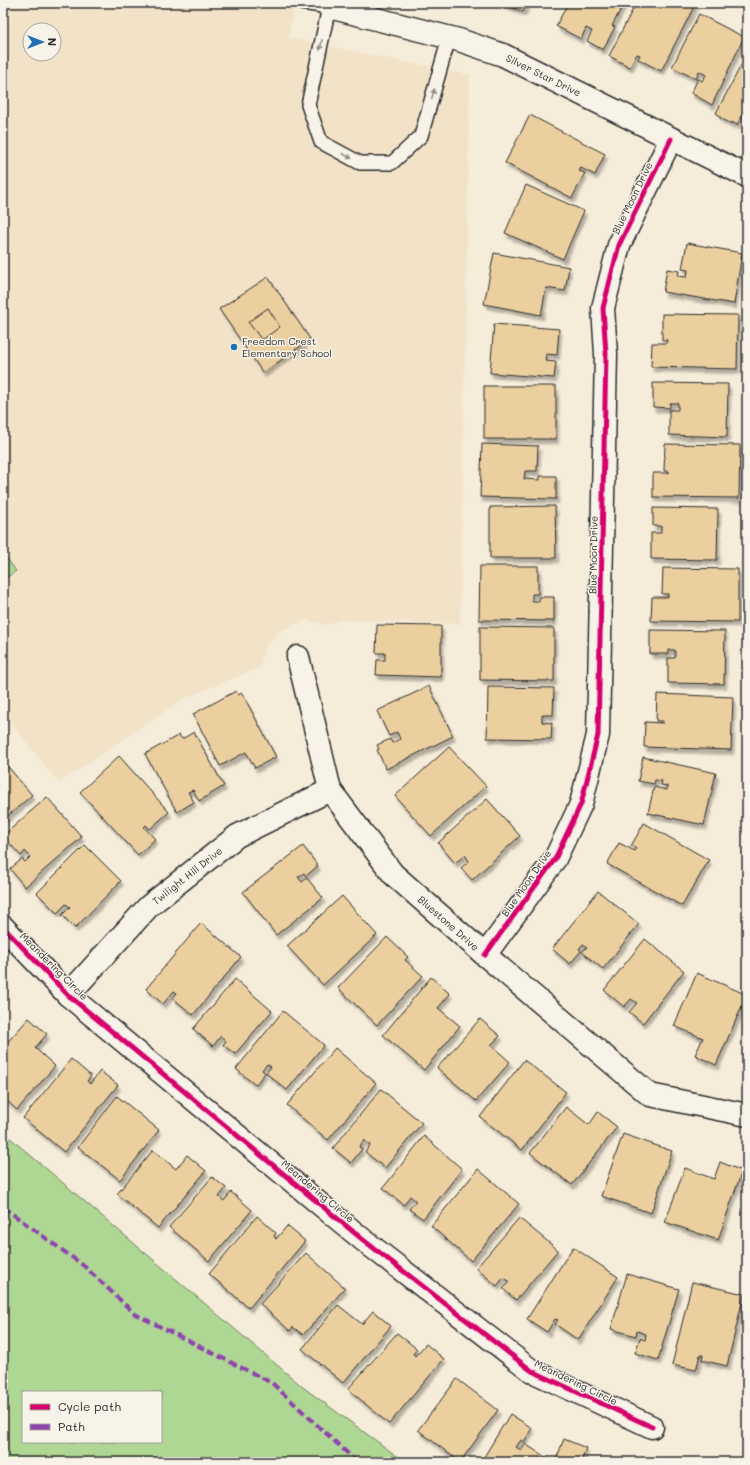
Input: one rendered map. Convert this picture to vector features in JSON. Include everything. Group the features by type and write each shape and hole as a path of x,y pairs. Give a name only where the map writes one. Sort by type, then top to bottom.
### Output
{"street":[{"name":"Silver Star Drive","path":"329,5 466,42 503,55 747,176"},
{"name":"Blue Moon Drive","path":"485,955 555,859 581,804 598,735 606,354 603,308 619,246 672,139"},
{"name":"Bluestone Drive","path":"298,657 330,790 392,874 650,1095 747,1115"},
{"name":"Twilight Hill Drive","path":"68,994 149,906 237,836 330,790"},
{"name":"Meandering Circle","path":"3,927 68,994 362,1239 532,1371 652,1427"}],"lane":[{"path":"301,3 329,5 308,105 321,142 360,163 392,163 421,136 449,38"}],"shaded area":[{"name":"Freedom Crest Elementary School","path":"3,3 295,3 288,38 470,75 460,624 340,620 327,625 306,620 280,631 264,648 260,667 181,700 59,783 3,714"}],"green space":[{"path":"3,553 16,571 3,580"},
{"path":"3,1132 304,1388 405,1462 3,1462"}],"building":[{"path":"501,3 527,3 523,12"},
{"path":"568,3 624,3 612,26 615,27 603,50 587,41 592,31 586,28 581,39 556,26"},
{"path":"636,3 691,3 695,5 661,71 638,59 640,55 637,54 630,67 609,56"},
{"path":"699,14 744,37 712,105 691,93 698,79 702,81 706,75 699,71 696,79 672,67"},
{"path":"747,54 747,113 744,111 737,125 720,118 720,116 716,113"},
{"path":"530,115 605,154 595,175 581,168 579,171 585,173 572,198 505,163"},
{"path":"526,185 584,211 563,259 505,233"},
{"path":"687,243 742,253 734,304 663,292 667,269 679,271 678,276 687,277 688,270 682,269"},
{"path":"494,253 569,267 565,291 546,288 541,315 484,304"},
{"path":"268,277 310,339 263,373 219,309"},
{"path":"268,308 280,327 262,340 248,322"},
{"path":"662,314 738,315 737,369 651,367 652,343 666,343 667,340 662,340"},
{"path":"494,324 559,329 557,355 546,354 545,361 556,362 554,378 490,373"},
{"path":"653,383 728,384 727,437 669,435 669,410 678,410 678,403 670,403 670,408 653,407"},
{"path":"484,386 556,386 556,439 484,439"},
{"path":"482,444 538,446 537,471 525,471 524,479 540,480 540,476 556,476 556,499 480,497"},
{"path":"665,444 740,445 739,498 653,497 653,473 669,473 669,471 664,471"},
{"path":"555,506 556,558 490,558 490,507"},
{"path":"653,508 718,509 717,560 651,559 651,533 661,533 661,526 653,526"},
{"path":"480,566 538,566 538,594 532,594 532,601 539,601 539,597 554,597 554,621 479,620"},
{"path":"663,568 738,569 738,622 651,621 652,597 668,597 668,594 662,594"},
{"path":"377,625 441,626 441,677 376,675 377,660 385,660 385,653 376,653"},
{"path":"480,627 554,628 554,681 480,680"},
{"path":"650,630 725,631 724,684 668,683 668,658 675,658 675,650 668,650 668,654 650,654"},
{"path":"429,686 453,736 386,769 377,750 379,749 377,745 390,739 392,743 400,739 397,732 389,736 377,711"},
{"path":"488,687 554,688 553,715 542,715 542,722 552,723 551,739 487,738"},
{"path":"236,691 238,695 242,693 276,757 255,768 246,752 220,766 193,714"},
{"path":"657,694 733,697 731,750 644,747 645,722 663,723 663,721 656,721"},
{"path":"194,732 224,786 199,801 193,790 188,792 194,802 177,812 145,754 179,735 182,739"},
{"path":"449,747 486,786 431,836 395,796"},
{"path":"119,756 169,812 150,829 146,825 144,827 155,839 138,855 80,792"},
{"path":"643,757 716,773 704,825 648,813 654,787 667,790 667,786 661,785 662,781 655,780 654,784 638,781"},
{"path":"3,761 32,795 3,820"},
{"path":"47,797 82,837 25,887 10,869 22,859 25,862 30,857 25,851 21,856 3,836"},
{"path":"487,799 520,836 472,880 461,868 469,861 465,855 455,863 438,843"},
{"path":"644,823 709,860 682,906 607,864 619,843 635,851 636,849 631,846"},
{"path":"85,845 121,881 75,928 62,915 70,907 66,904 57,913 37,893"},
{"path":"303,846 318,866 306,876 304,873 298,877 302,882 307,878 323,898 276,935 243,892"},
{"path":"598,891 639,924 603,969 582,952 587,947 583,944 579,949 581,951 570,964 552,949"},
{"path":"342,896 377,935 323,985 287,946"},
{"path":"201,923 241,957 193,1015 173,998 177,993 174,991 163,1004 146,989"},
{"path":"387,937 408,957 405,960 423,976 377,1025 338,988"},
{"path":"645,939 684,971 643,1023 629,1012 637,1003 631,999 624,1007 604,990"},
{"path":"697,973 747,995 716,1065 695,1055 703,1038 674,1026"},
{"path":"431,977 450,994 438,1008 460,1026 424,1070 383,1035"},
{"path":"235,979 272,1011 235,1054 223,1045 226,1041 221,1036 213,1046 193,1029"},
{"path":"283,1011 324,1045 287,1090 266,1073 271,1067 267,1064 262,1070 265,1073 255,1085 236,1069"},
{"path":"29,1018 47,1034 35,1048 55,1066 17,1110 3,1097 3,1047"},
{"path":"480,1019 500,1036 491,1045 510,1062 476,1101 437,1068"},
{"path":"335,1048 376,1083 328,1140 287,1105"},
{"path":"71,1059 91,1076 87,1081 90,1084 100,1071 118,1085 64,1152 23,1118"},
{"path":"524,1060 566,1092 522,1150 480,1117"},
{"path":"381,1089 422,1123 385,1168 365,1152 370,1145 364,1140 359,1147 362,1149 351,1163 333,1148"},
{"path":"117,1096 159,1130 120,1180 78,1147"},
{"path":"566,1107 589,1125 598,1112 617,1127 572,1185 530,1153"},
{"path":"623,1134 672,1151 651,1213 601,1196"},
{"path":"424,1136 462,1169 423,1219 409,1209 416,1201 410,1196 404,1205 383,1188"},
{"path":"153,1150 176,1169 187,1155 206,1171 158,1228 117,1194"},
{"path":"720,1162 742,1171 718,1240 665,1222 685,1168 714,1179"},
{"path":"478,1169 519,1204 471,1261 431,1226"},
{"path":"212,1177 226,1188 219,1197 224,1201 231,1192 252,1210 209,1261 169,1227"},
{"path":"257,1216 276,1233 274,1236 276,1239 287,1226 305,1241 249,1308 209,1274"},
{"path":"519,1218 558,1250 516,1300 503,1289 509,1282 504,1277 497,1286 476,1268"},
{"path":"573,1247 618,1277 578,1340 555,1324 558,1320 555,1319 547,1332 527,1319"},
{"path":"306,1253 345,1288 303,1335 293,1327 290,1331 260,1304"},
{"path":"627,1274 679,1289 658,1360 635,1353 640,1338 645,1340 646,1334 637,1331 636,1336 611,1329"},
{"path":"692,1282 744,1294 727,1366 702,1360 703,1355 700,1355 696,1370 672,1365"},
{"path":"338,1305 362,1324 373,1311 391,1326 343,1383 302,1349"},
{"path":"397,1333 417,1349 413,1354 415,1356 426,1344 444,1359 389,1424 348,1389"},
{"path":"457,1379 498,1410 460,1462 418,1430"},
{"path":"510,1414 532,1428 524,1442 521,1440 516,1447 521,1450 525,1444 547,1458 545,1462 481,1462"},
{"path":"564,1439 586,1448 581,1462 555,1462"}],"marked path":[{"path":"3,1207 84,1266 135,1314 272,1383 357,1462"}],"cycle path":[{"path":"485,955 555,859 581,804 598,735 606,354 603,308 619,245 671,139"},
{"path":"3,927 68,995 362,1239 532,1371 652,1427"}],"place":[{"name":"Freedom Crest Elementary School","path":"234,347"}]}
